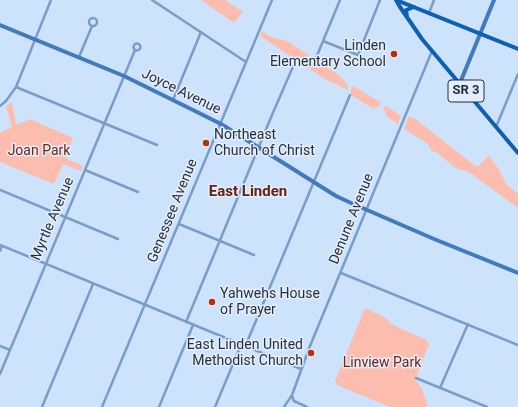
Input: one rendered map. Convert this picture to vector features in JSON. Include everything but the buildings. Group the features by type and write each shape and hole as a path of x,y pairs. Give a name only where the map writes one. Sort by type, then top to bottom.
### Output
{"main road":[{"path":"396,0 518,49"},
{"name":"SR 3","path":"396,0 422,39 518,153"},
{"path":"408,19 406,10 414,7"}],"street":[{"path":"0,106 6,101 16,87 51,0"},
{"path":"152,0 246,62"},
{"name":"Genessee Avenue","path":"102,407 272,0"},
{"path":"316,58 340,0"},
{"path":"323,41 358,55 380,0"},
{"path":"429,13 434,0"},
{"path":"460,83 494,0"},
{"name":"Joyce Avenue","path":"0,25 124,76 221,124 336,196 434,239 518,273"},
{"path":"79,57 92,26"},
{"path":"173,100 201,32"},
{"name":"Myrtle Avenue","path":"0,374 135,50"},
{"name":"Denune Avenue","path":"284,407 292,396 340,273 432,51"},
{"path":"186,322 296,62"},
{"path":"496,128 518,74"},
{"path":"16,87 157,145"},
{"path":"245,346 350,95"},
{"path":"85,170 138,192"},
{"path":"0,190 118,239"},
{"path":"179,224 254,255"},
{"path":"0,251 1,246 301,370"},
{"path":"340,273 518,345"},
{"path":"42,407 93,284"},
{"path":"440,388 468,324"},
{"path":"159,407 193,325"},
{"path":"215,407 241,345"},
{"path":"0,346 10,350"},
{"path":"416,378 487,407"},
{"path":"292,396 294,401 307,407"}],"green space":[{"path":"201,0 225,0 243,12 234,23"},
{"path":"262,31 271,37 287,41 310,56 302,57 296,60 260,36"},
{"path":"312,58 339,75 347,84 348,90 323,78 300,62 304,59"},
{"path":"353,86 380,102 380,105 374,109 351,95 351,88"},
{"name":"Joan Park","path":"12,102 16,125 30,119 73,138 65,158 83,166 81,171 63,164 54,184 0,162 0,133 12,127 6,106"},
{"path":"386,106 401,116 398,124 387,117 384,109"},
{"path":"409,116 414,118 477,167 489,156 500,171 506,184 518,194 518,208 470,173 454,167 436,152 432,151 428,144 404,129"},
{"name":"Linview Park","path":"365,308 386,318 391,324 426,340 429,344 416,378 416,381 422,389 427,407 390,407 337,385 335,381"}],"place":[{"name":"Linden Elementary School","path":"394,54"},
{"name":"Northeast Church of Christ","path":"206,143"},
{"name":"Yahwehs House of Prayer","path":"212,302"},
{"name":"East Linden United Methodist Church","path":"311,353"}],"district":[{"name":"East Linden","path":"248,192"}]}
